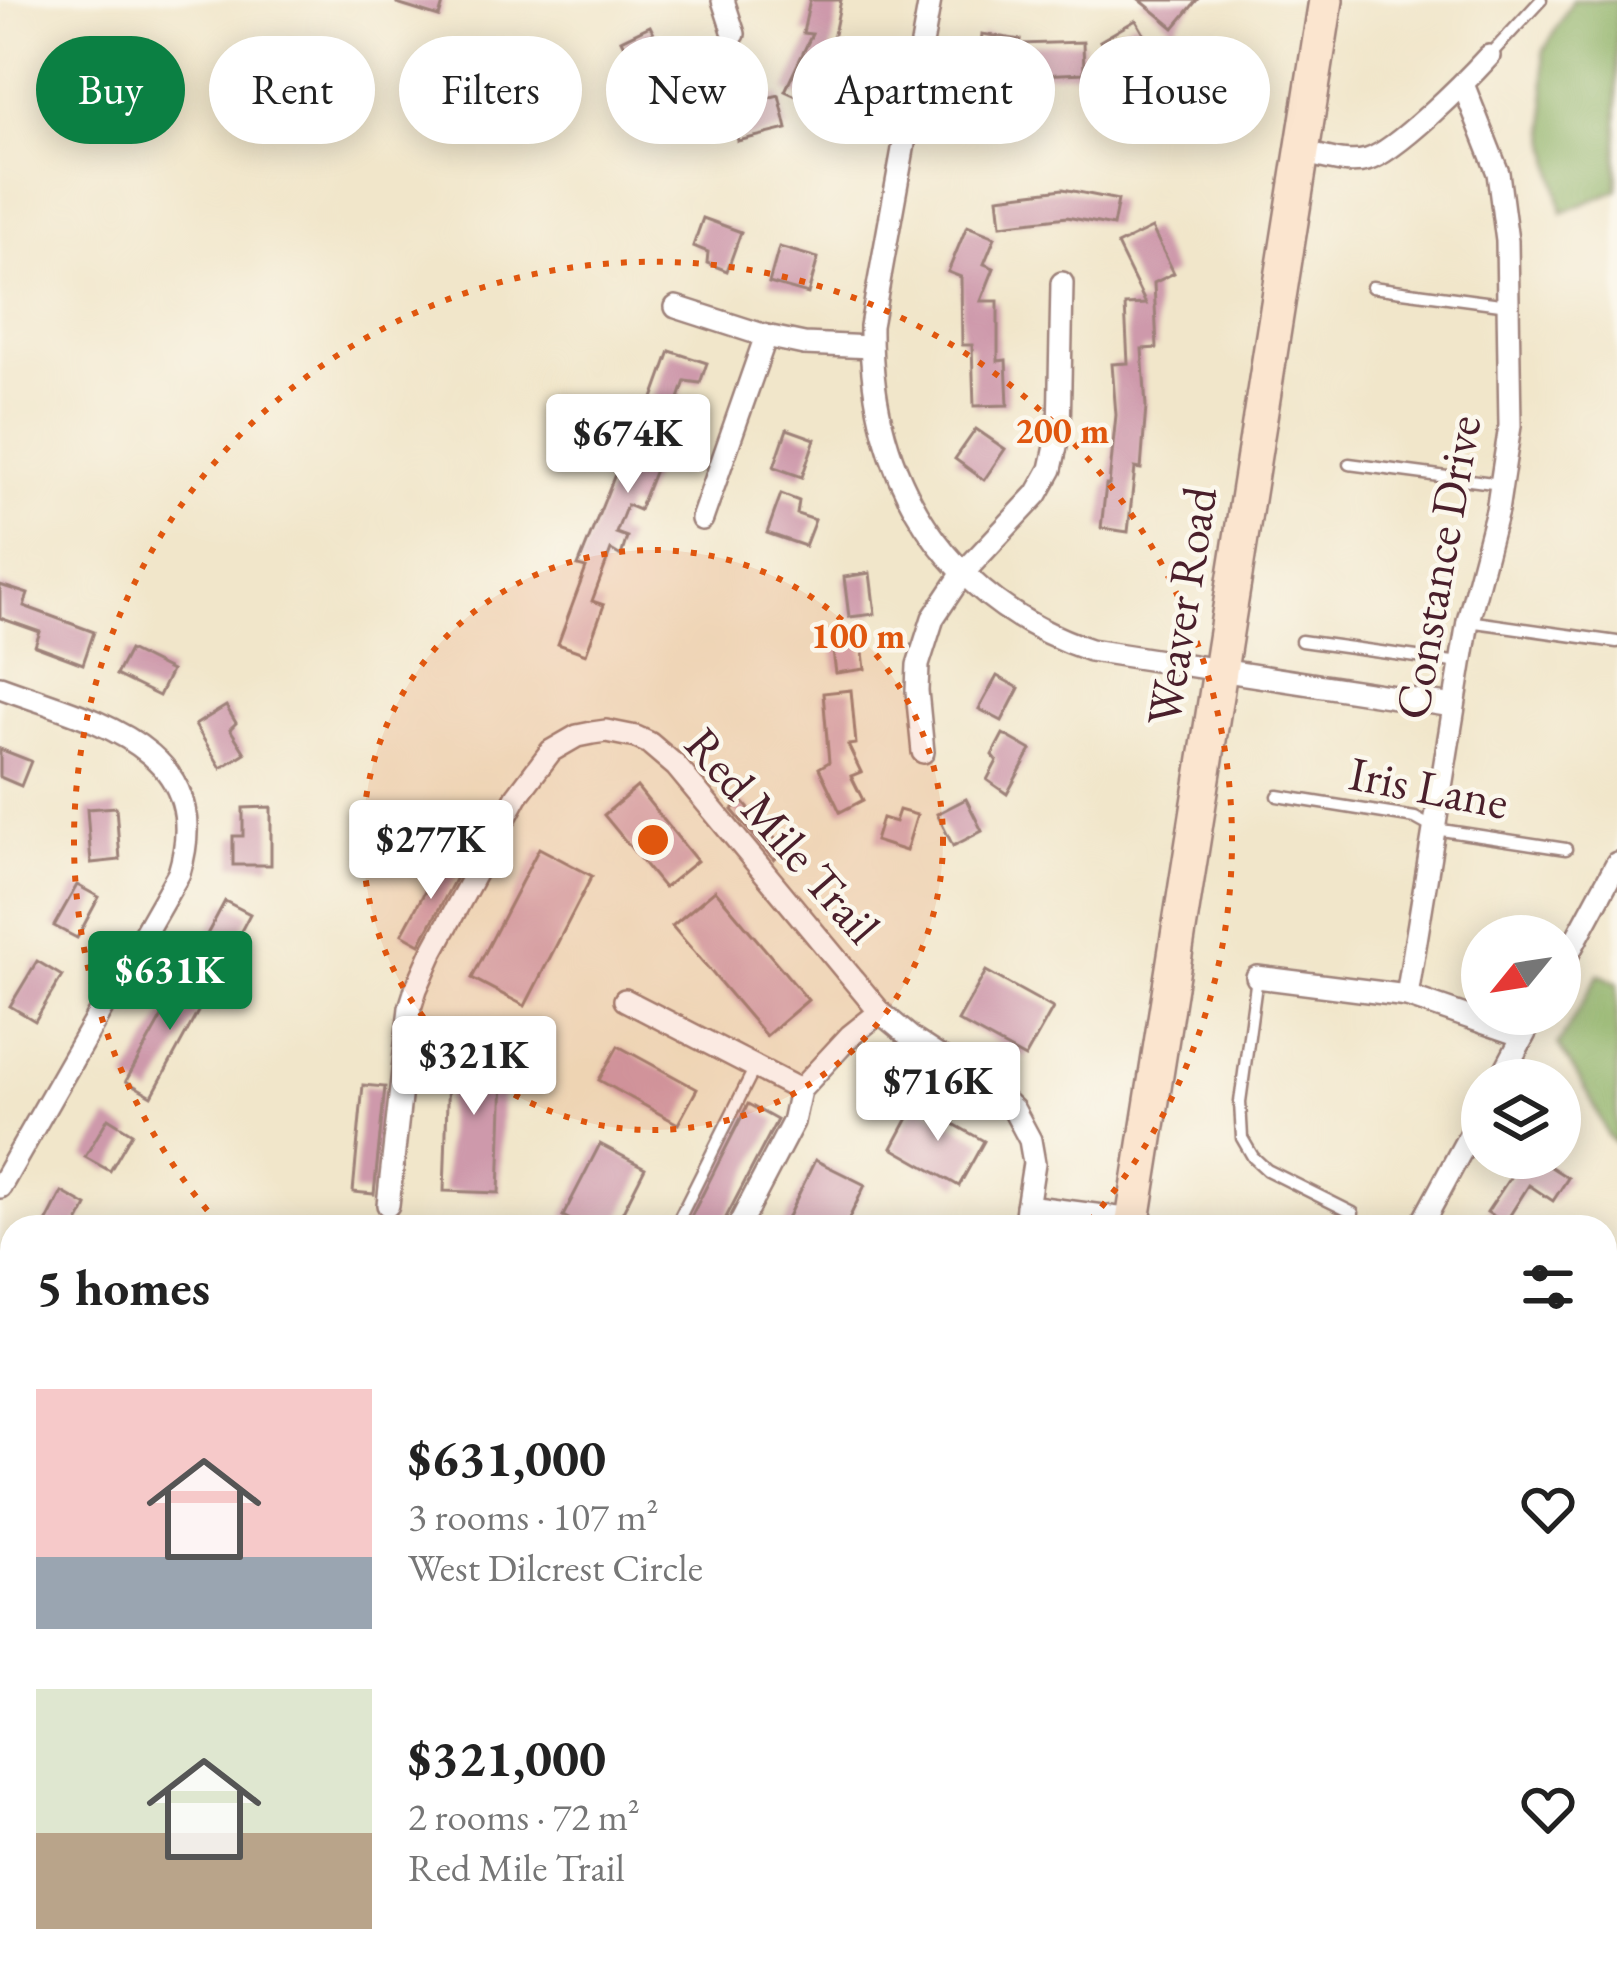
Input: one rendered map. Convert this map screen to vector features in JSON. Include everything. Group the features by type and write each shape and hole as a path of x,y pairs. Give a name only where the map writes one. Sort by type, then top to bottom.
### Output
{"main road":[{"name":"Weaver Road","path":"1133,1215 1326,0"}],"street":[{"path":"723,0 734,34"},
{"path":"930,0 871,346 876,403 891,457 932,538 1007,611 1065,641 1116,656 1453,706"},
{"path":"1302,152 1365,161 1384,151 1489,56"},
{"name":"Constance Drive","path":"1407,996 1460,663 1497,511 1510,425 1507,241 1498,173 1463,84"},
{"path":"922,752 918,665 933,618 963,573 1037,494 1051,469 1059,433 1062,283"},
{"path":"676,307 804,344 871,346"},
{"path":"703,519 766,336"},
{"path":"0,687 113,729 147,748 180,798 187,835 179,873 0,1187"},
{"name":"Red Mile Trail","path":"388,1204 410,1008 431,953 517,796 544,759 577,736 606,731 649,743 676,766 880,1012 1014,1110 1030,1140 1034,1163 1026,1215"},
{"path":"1581,930 1617,863"},
{"path":"1257,977 1407,996 1523,1036 1510,1059"},
{"path":"625,1000 800,1090"},
{"path":"744,1215 793,1122 800,1090 850,1036 880,1012"},
{"path":"1426,1215 1461,1151"}],"lane":[{"path":"1489,56 1541,0"},
{"path":"1372,287 1508,304"},
{"path":"1349,464 1501,484"},
{"path":"1468,621 1617,642"},
{"path":"1301,641 1460,663"},
{"name":"Iris Lane","path":"1277,796 1415,818 1435,829 1566,849"},
{"path":"1257,977 1240,1102 1242,1138 1267,1170 1353,1213"},
{"path":"681,1215 755,1067"}],"green space":[{"path":"1573,0 1617,0 1617,190 1562,213 1547,131 1543,52"},
{"path":"1599,974 1617,983 1617,1145 1581,1082 1581,1059 1567,1059 1558,1045 1564,1035 1581,1035 1581,1005"}],"building":[{"path":"398,0 444,0 439,17 397,4"},
{"path":"810,0 841,0 834,36 803,33"},
{"path":"1140,0 1197,0 1174,28"},
{"path":"1136,20 1145,36 1109,36"},
{"path":"650,26 655,36 629,36"},
{"path":"1079,42 1079,73 1055,74 1055,43"},
{"path":"779,95 787,129 768,134 768,98"},
{"path":"1063,189 1118,200 1113,226 1067,217 1001,225 998,197"},
{"path":"703,218 741,232 727,271 707,263 708,252 693,246"},
{"path":"967,226 995,237 984,264 994,268 981,301 998,301 998,361 1006,360 1008,405 974,406 972,345 962,345 961,277 948,272"},
{"path":"1152,228 1174,273 1154,283 1157,348 1142,349 1146,407 1141,469 1135,468 1128,532 1101,528 1116,415 1112,364 1128,363 1125,305 1146,304 1117,245"},
{"path":"779,247 818,258 808,294 769,283"},
{"path":"670,351 707,363 700,383 685,381 672,419 683,423 677,440 668,437 639,510 627,505 616,533 627,537 621,556 611,550 592,601 604,605 586,654 558,644 586,568 578,566 618,467 627,471"},
{"path":"787,429 815,439 802,477 774,467"},
{"path":"976,429 1005,449 984,480 955,459"},
{"path":"781,494 799,501 797,514 815,520 805,546 767,533"},
{"path":"870,573 875,614 849,617 844,577"},
{"path":"0,585 28,594 24,606 94,632 83,664 35,646 40,632 0,618"},
{"path":"860,627 865,669 836,673 830,631"},
{"path":"129,650 171,671 159,696 116,675"},
{"path":"997,676 1019,688 1002,721 979,709"},
{"path":"851,690 856,744 848,745 861,772 851,776 863,800 840,812 819,768 829,762 823,693"},
{"path":"226,706 236,723 230,729 245,753 221,768 195,725"},
{"path":"1003,734 1031,750 1007,794 987,780"},
{"path":"0,749 31,761 21,786 0,777"},
{"path":"637,787 697,861 664,888 604,815"},
{"path":"966,799 982,831 953,846 937,814"},
{"path":"742,801 785,850 774,860 732,810"},
{"path":"116,807 120,860 91,863 87,809"},
{"path":"271,807 271,865 233,865 233,836 243,836 243,808"},
{"path":"899,810 917,815 906,851 875,841 882,818 895,822"},
{"path":"539,848 592,876 525,1006 472,978"},
{"path":"442,860 460,870 420,944 402,934"},
{"path":"77,885 99,897 77,938 54,926"},
{"path":"715,890 808,1000 766,1036 672,926"},
{"path":"225,901 250,914 228,956 203,942"},
{"path":"37,961 62,976 35,1021 10,1006"},
{"path":"188,970 213,984 152,1096 126,1081"},
{"path":"986,971 1053,1008 1025,1058 958,1021"},
{"path":"449,1043 504,1045 499,1193 444,1191"},
{"path":"618,1046 697,1089 678,1124 599,1080"},
{"path":"363,1085 385,1087 374,1194 353,1192"},
{"path":"916,1103 984,1141 959,1186 892,1148"},
{"path":"748,1104 777,1120 727,1215 692,1215"},
{"path":"108,1118 132,1133 110,1171 85,1157"},
{"path":"600,1144 645,1168 621,1215 564,1215"},
{"path":"815,1160 865,1185 851,1215 789,1215"},
{"path":"1509,1179 1567,1179 1553,1201 1529,1185 1510,1215 1487,1212"},
{"path":"62,1192 87,1206 82,1215 50,1215"}]}
